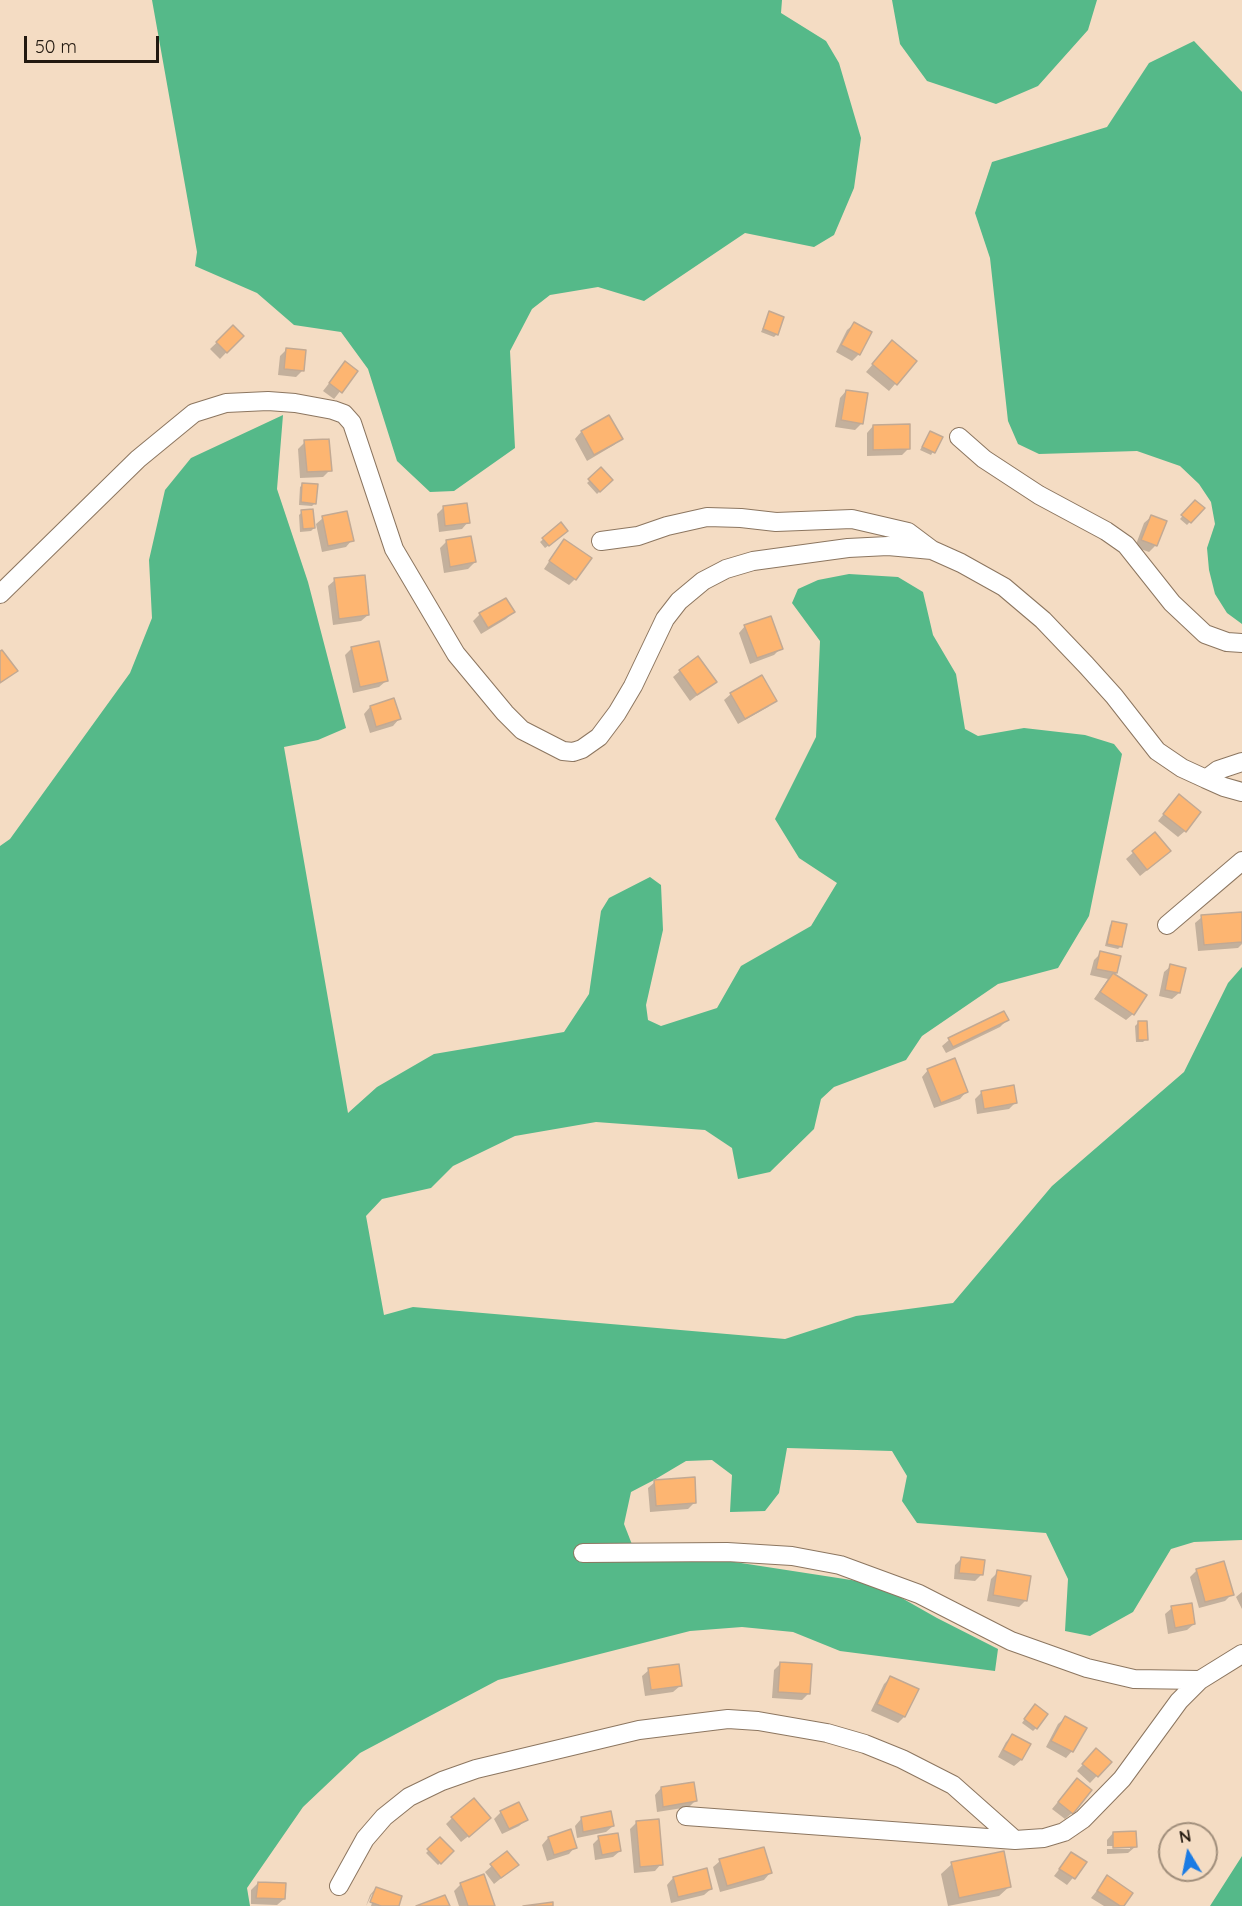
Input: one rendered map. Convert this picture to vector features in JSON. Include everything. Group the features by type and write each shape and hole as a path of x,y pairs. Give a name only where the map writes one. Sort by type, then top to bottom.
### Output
{"street":[{"path":"0,594 138,459 194,413 226,403 268,401 333,410 344,414 352,423 394,549 456,654 522,730 562,751 573,752 599,737 633,686 665,619 679,601 703,581 726,569 778,557 888,546 933,550"},
{"path":"959,437 984,459 1039,495 1106,531 1126,545 1172,603 1205,634 1227,642 1242,644"},
{"path":"601,541 638,536 667,526 707,517 776,522 852,519 908,531 933,550 1004,587 1042,620 1086,665 1157,751 1182,768 1224,788 1242,792"},
{"path":"1206,779 1218,770 1242,762"},
{"path":"1167,925 1242,861"},
{"path":"583,1553 728,1552 792,1556 840,1565 919,1594 1011,1641 1087,1668 1134,1679 1200,1680"},
{"path":"686,1816 1015,1840 1044,1838 1064,1832 1083,1819 1122,1779 1179,1701 1200,1680 1242,1654"},
{"path":"339,1886 365,1839 384,1817 409,1797 441,1781 476,1769 639,1730 728,1719 758,1721 827,1733 865,1744 902,1759 953,1785 1015,1840"}],"green space":[{"path":"152,0 782,0 781,13 826,41 839,63 861,138 854,188 834,235 814,247 745,233 644,301 598,287 550,295 532,309 510,351 515,448 454,491 430,492 397,461 368,369 341,332 294,325 257,293 195,266 197,252"},
{"path":"892,0 1097,0 1088,30 1038,86 996,104 927,81 900,44"},
{"path":"1194,41 1242,92 1242,624 1227,613 1215,594 1207,548 1215,524 1211,502 1199,484 1180,466 1137,451 1039,454 1018,444 1008,421 990,258 975,213 992,162 1107,127 1149,63"},
{"path":"283,415 277,489 308,582 346,728 318,740 284,747 348,1113 377,1087 434,1054 564,1032 589,994 601,911 609,898 650,877 661,885 663,930 646,1005 648,1020 661,1026 717,1008 741,966 811,926 837,883 799,858 775,819 816,737 820,641 792,603 798,589 818,580 849,574 898,577 923,592 933,635 956,674 965,729 978,736 1024,728 1085,735 1114,744 1122,754 1089,916 1058,968 998,984 922,1036 906,1060 834,1087 821,1099 814,1129 770,1172 738,1179 732,1148 705,1130 596,1122 515,1136 453,1166 431,1188 382,1199 366,1216 384,1315 413,1307 785,1339 856,1316 953,1303 1052,1186 1184,1072 1228,983 1242,967 1242,1540 1194,1542 1171,1549 1133,1612 1090,1636 1065,1631 1068,1579 1046,1533 917,1523 902,1501 907,1476 892,1451 787,1448 779,1493 765,1511 730,1512 732,1475 712,1460 686,1461 631,1492 624,1524 633,1547 657,1560 728,1561 877,1584 998,1649 995,1671 840,1651 793,1632 742,1627 690,1631 498,1680 360,1753 303,1807 247,1888 250,1906 0,1906 0,846 10,839 130,673 152,618 149,560 165,490 191,458"},
{"path":"1242,1856 1242,1906 1210,1906"}],"building":[{"path":"769,311 784,317 778,335 763,329"},
{"path":"854,322 872,332 860,355 841,345"},
{"path":"233,325 244,336 227,353 216,342"},
{"path":"892,340 917,361 897,385 872,364"},
{"path":"286,348 306,350 304,371 284,369"},
{"path":"345,361 358,371 342,393 329,383"},
{"path":"846,390 868,393 863,424 841,420"},
{"path":"609,415 623,439 594,455 581,431"},
{"path":"910,424 910,449 873,450 873,425"},
{"path":"930,431 943,437 935,453 922,447"},
{"path":"329,439 332,471 307,472 304,440"},
{"path":"601,467 613,480 600,492 588,479"},
{"path":"302,483 318,484 316,504 301,502"},
{"path":"1195,500 1205,508 1191,523 1181,515"},
{"path":"467,503 470,523 445,526 443,506"},
{"path":"313,509 315,528 303,529 301,510"},
{"path":"347,511 354,541 328,546 322,516"},
{"path":"1151,515 1167,521 1157,546 1141,540"},
{"path":"561,522 568,531 549,546 542,538"},
{"path":"471,536 476,562 450,567 446,540"},
{"path":"564,539 592,558 576,580 549,561"},
{"path":"365,575 369,615 339,619 334,578"},
{"path":"506,598 515,612 488,628 479,613"},
{"path":"771,616 783,649 757,658 744,625"},
{"path":"379,641 388,681 360,687 351,647"},
{"path":"2,650 18,671 0,683 0,651"},
{"path":"698,656 717,682 697,695 679,670"},
{"path":"762,675 777,701 745,719 730,693"},
{"path":"394,698 401,719 376,727 370,706"},
{"path":"1179,794 1201,812 1186,832 1163,814"},
{"path":"1155,832 1171,851 1147,870 1132,851"},
{"path":"1242,912 1242,942 1204,945 1201,915"},
{"path":"1112,921 1127,924 1122,947 1107,944"},
{"path":"1100,951 1121,956 1117,973 1096,969"},
{"path":"1170,964 1186,968 1180,993 1165,990"},
{"path":"1113,973 1147,995 1134,1015 1100,992"},
{"path":"1004,1011 1009,1020 953,1047 948,1038"},
{"path":"1138,1021 1147,1021 1148,1040 1138,1040"},
{"path":"955,1058 968,1092 941,1103 927,1069"},
{"path":"1014,1085 1017,1103 984,1109 981,1091"},
{"path":"695,1477 696,1503 656,1506 654,1480"},
{"path":"961,1557 985,1560 983,1575 959,1573"},
{"path":"1224,1561 1234,1595 1205,1602 1196,1569"},
{"path":"997,1570 1031,1576 1027,1601 993,1595"},
{"path":"1192,1603 1195,1624 1175,1628 1171,1606"},
{"path":"780,1662 812,1664 810,1694 778,1692"},
{"path":"679,1664 682,1686 651,1690 648,1668"},
{"path":"890,1676 919,1689 905,1717 877,1704"},
{"path":"1035,1704 1048,1714 1037,1729 1024,1719"},
{"path":"1065,1716 1087,1728 1073,1752 1051,1741"},
{"path":"1012,1734 1031,1744 1022,1760 1003,1750"},
{"path":"1096,1748 1112,1762 1098,1777 1082,1764"},
{"path":"1077,1778 1092,1790 1073,1814 1058,1802"},
{"path":"694,1782 697,1801 663,1807 661,1787"},
{"path":"474,1798 491,1818 469,1837 451,1817"},
{"path":"519,1802 528,1820 509,1829 500,1811"},
{"path":"611,1811 614,1826 583,1832 581,1817"},
{"path":"659,1819 663,1865 640,1867 636,1821"},
{"path":"571,1829 577,1848 554,1855 548,1837"},
{"path":"1136,1831 1137,1847 1113,1848 1113,1832"},
{"path":"618,1833 621,1851 602,1855 598,1836"},
{"path":"440,1837 454,1851 441,1864 427,1849"},
{"path":"764,1847 772,1873 727,1886 719,1859"},
{"path":"507,1851 519,1865 501,1878 490,1864"},
{"path":"1004,1851 1011,1887 959,1898 951,1862"},
{"path":"1071,1852 1087,1862 1075,1879 1059,1869"},
{"path":"707,1868 712,1889 678,1897 673,1877"},
{"path":"484,1874 495,1906 468,1906 460,1883"},
{"path":"1107,1875 1133,1893 1124,1906 1120,1906 1097,1891"},
{"path":"258,1882 286,1883 285,1899 256,1898"},
{"path":"376,1887 402,1896 399,1906 381,1906 370,1902"},
{"path":"445,1895 450,1906 416,1906"},
{"path":"553,1902 553,1906 523,1906"}]}
